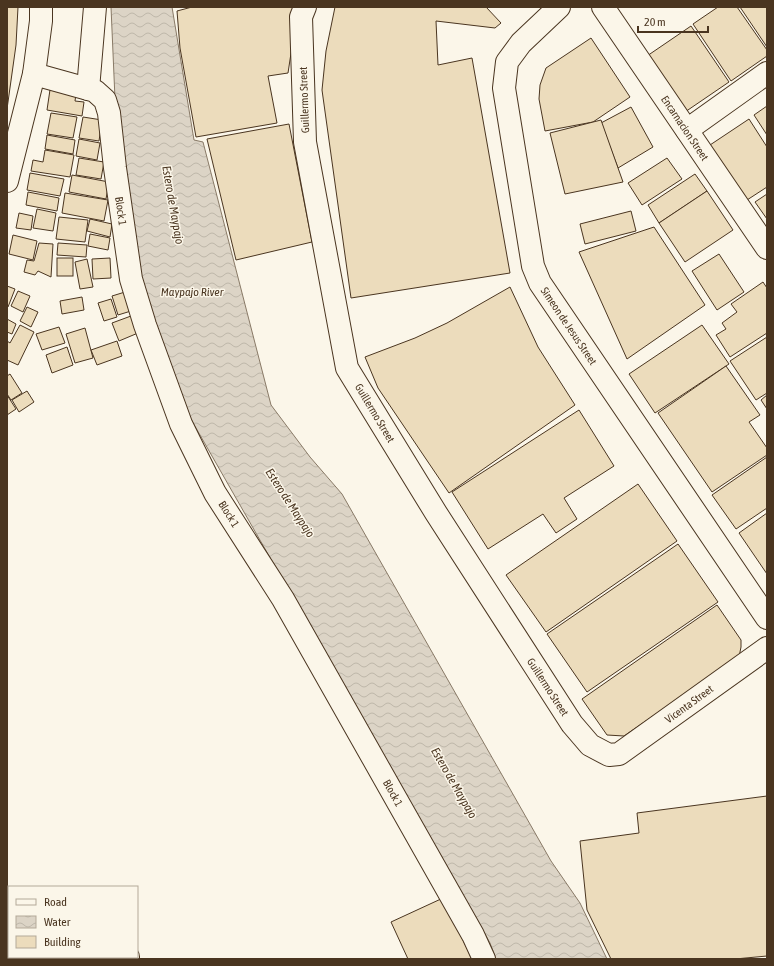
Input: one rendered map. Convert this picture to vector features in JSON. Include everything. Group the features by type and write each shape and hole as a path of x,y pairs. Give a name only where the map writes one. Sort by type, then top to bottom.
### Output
{"street":[{"path":"7,181 34,74 41,21 41,7"},
{"path":"88,89 95,7"},
{"name":"Guillermo Street","path":"305,7 301,17 306,142 347,368 436,513 572,724 590,745 609,755"},
{"name":"Simeon de Jesus Street","path":"559,7 521,43 507,62 504,88 533,266 540,283 767,618"},
{"name":"Encarnacion Street","path":"603,7 767,248"},
{"name":"Block 1","path":"34,74 95,91 105,100 109,113 115,168 131,279 145,325 182,424 215,493 283,600 462,914 484,959"},
{"path":"687,130 767,74"},
{"name":"Vicenta Street","path":"609,755 620,754 767,648"}],"water":[{"name":"Maypajo River","path":"111,7 172,7 194,140 203,142 271,405 310,457 342,494 551,861 580,903 607,959 496,959 490,943 180,400 146,308 118,168"}],"building":[{"path":"7,7 18,7 16,45 7,109"},
{"path":"192,7 298,7 288,73 268,76 277,123 196,137 180,48 177,11"},
{"path":"335,7 486,7 501,23 495,28 436,21 438,65 472,58 510,273 351,298 322,90 326,51"},
{"path":"718,7 737,7 767,50 767,56 731,81 693,24"},
{"path":"740,7 767,7 767,47"},
{"path":"691,26 729,82 685,112 647,56"},
{"path":"591,38 630,97 593,122 545,131 539,99 540,85 546,68"},
{"path":"51,83 77,87 75,101 84,102 82,116 47,110"},
{"path":"767,106 767,135 754,115"},
{"path":"631,107 653,147 618,168 601,123"},
{"path":"51,113 77,117 73,138 47,134"},
{"path":"83,117 102,120 99,141 79,138"},
{"path":"749,119 767,147 767,187 747,200 710,145"},
{"path":"601,120 623,182 565,194 550,133"},
{"path":"289,124 312,242 236,260 207,139"},
{"path":"47,135 75,140 73,154 45,149"},
{"path":"79,139 100,143 97,160 76,156"},
{"path":"45,150 74,155 70,177 31,171 33,160 43,162"},
{"path":"79,158 104,162 101,179 76,175"},
{"path":"667,158 682,179 642,205 628,183"},
{"path":"30,173 64,179 60,196 27,190"},
{"path":"695,174 707,191 659,223 648,205"},
{"path":"72,175 109,182 106,199 69,192"},
{"path":"707,191 733,230 685,262 659,223"},
{"path":"28,192 59,198 57,211 26,205"},
{"path":"65,193 108,200 104,221 62,213"},
{"path":"767,194 767,219 755,202"},
{"path":"37,209 56,213 53,231 33,228"},
{"path":"631,211 636,231 585,244 580,224"},
{"path":"19,213 33,216 31,230 16,228"},
{"path":"59,217 88,220 85,242 56,239"},
{"path":"90,219 112,224 110,237 87,231"},
{"path":"654,227 705,305 627,359 579,252"},
{"path":"90,234 110,238 108,250 88,246"},
{"path":"13,235 37,241 33,260 9,254"},
{"path":"39,243 53,244 51,277 38,271 35,275 24,272 27,260 34,261"},
{"path":"58,243 87,245 86,257 57,255"},
{"path":"719,254 744,292 717,310 692,271"},
{"path":"57,258 73,258 73,276 57,276"},
{"path":"110,258 111,278 93,279 92,259"},
{"path":"87,259 93,287 80,289 75,262"},
{"path":"763,282 767,288 767,333 730,357 716,335 726,329 722,323 737,312 731,304"},
{"path":"7,286 15,289 8,307 7,307"},
{"path":"510,287 538,347 575,405 449,493 378,388 365,357 415,338 447,323"},
{"path":"18,291 30,296 23,312 11,306"},
{"path":"125,292 131,311 118,315 112,296"},
{"path":"82,297 84,310 62,314 60,301"},
{"path":"111,299 117,317 104,321 98,303"},
{"path":"27,307 38,312 31,327 20,321"},
{"path":"131,316 138,333 119,341 112,323"},
{"path":"7,319 16,324 12,334 7,332"},
{"path":"20,325 34,332 18,365 7,360 7,341 10,343"},
{"path":"702,325 729,364 655,413 629,374"},
{"path":"59,327 65,343 42,350 36,334"},
{"path":"85,328 93,358 75,363 66,334"},
{"path":"767,337 767,393 756,400 730,361"},
{"path":"117,341 122,356 97,365 91,350"},
{"path":"67,347 73,365 52,373 46,355"},
{"path":"726,366 760,415 749,422 767,448 767,455 712,492 658,413"},
{"path":"10,374 22,393 11,400 7,394 7,376"},
{"path":"27,391 34,402 19,412 12,400"},
{"path":"7,395 16,409 7,415"},
{"path":"767,395 767,409 761,400"},
{"path":"579,410 614,466 564,498 577,519 556,533 543,514 488,549 452,492"},
{"path":"767,457 767,508 736,529 712,495"},
{"path":"638,484 677,541 546,632 506,575"},
{"path":"767,513 767,574 739,533"},
{"path":"678,544 718,602 587,692 547,634"},
{"path":"717,605 741,640 739,657 624,736 607,735 582,699"},
{"path":"767,796 767,956 735,959 611,959 587,910 580,841 639,833 637,813"},
{"path":"443,898 472,959 408,959 391,922"}],"water label":[{"name":"Estero de Maypajo","path":"173,205"},
{"name":"Estero de Maypajo","path":"290,503"},
{"name":"Estero de Maypajo","path":"454,783"}]}
